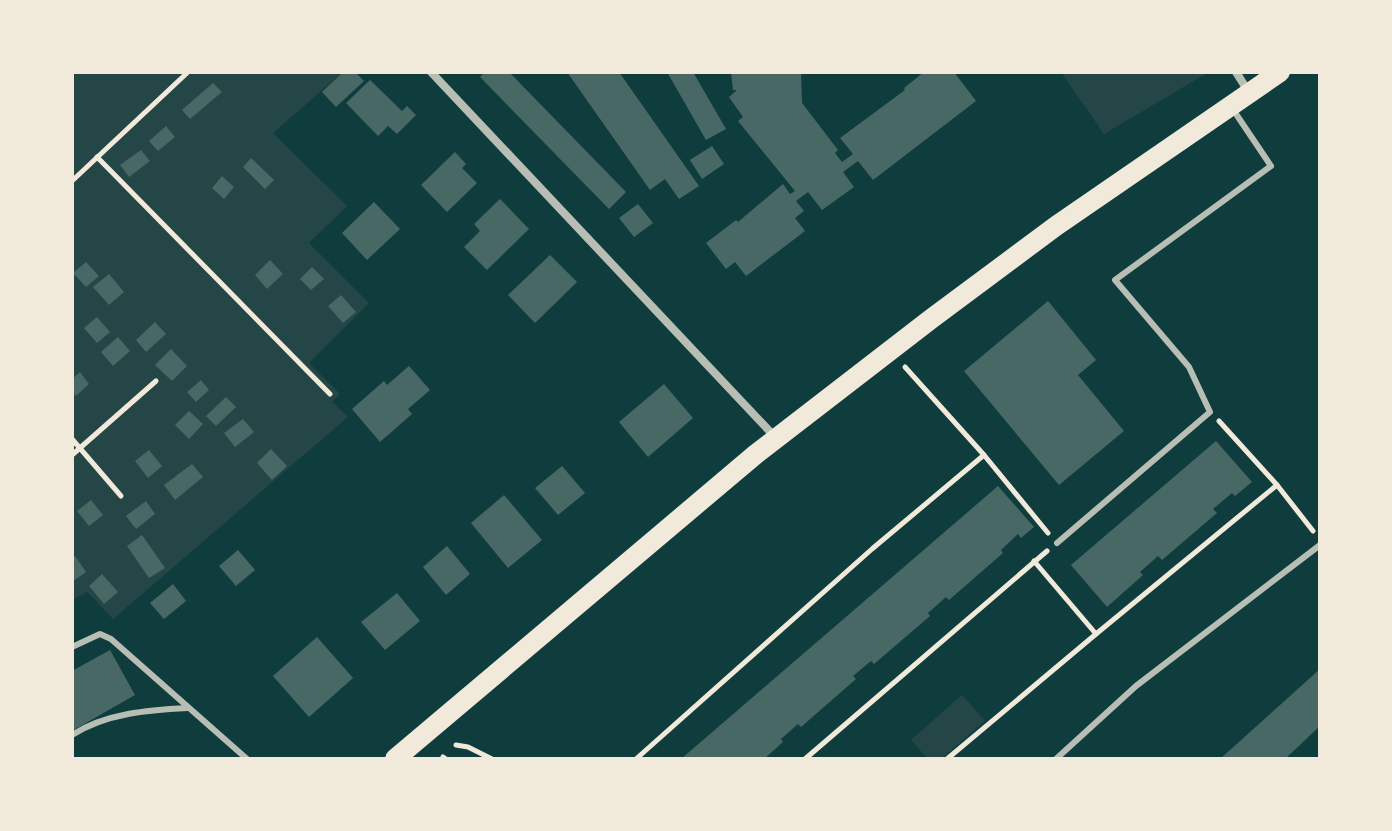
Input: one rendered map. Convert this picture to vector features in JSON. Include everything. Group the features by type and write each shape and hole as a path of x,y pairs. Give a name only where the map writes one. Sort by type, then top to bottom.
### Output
{"main road":[{"path":"395,759 776,439 890,350 1056,226 1280,72"}],"street":[{"path":"431,72 776,439"},
{"path":"1236,72 1249,92"}],"lane":[{"path":"1057,543 1210,412 1189,367 1115,280 1271,166 1230,106"},
{"path":"1056,759 1136,686 1320,545"},
{"path":"72,647 100,634 111,639 247,759"},
{"path":"72,735 99,721 128,714 188,708"}],"path":[{"path":"72,181 188,72"},
{"path":"97,157 330,394"},
{"path":"805,759 1057,543 890,350"},
{"path":"72,455 156,381"},
{"path":"1210,412 1277,485 1316,536"},
{"path":"72,439 121,496"},
{"path":"636,759 872,549 984,455"},
{"path":"947,759 1277,485"},
{"path":"1034,561 1096,634"},
{"path":"456,745 468,747 492,759"}],"shaded area":[{"path":"72,72 343,72 273,133 347,206 309,243 369,303 309,363 340,394 332,402 348,417 113,619 87,592 72,600"},
{"path":"1061,72 1209,72 1104,134"},
{"path":"962,695 985,721 941,759 928,759 911,740"}],"building":[{"path":"343,72 355,72 364,81 336,107 322,92"},
{"path":"485,72 509,72 626,192 609,209 480,77"},
{"path":"567,72 619,72 699,186 679,199 665,179 650,190"},
{"path":"667,72 693,72 726,129 706,140"},
{"path":"731,72 801,72 802,103 838,150 835,153 842,162 853,154 840,138 905,90 924,72 954,72 976,101 873,180 858,161 843,172 854,187 822,210 808,192 796,201 804,211 795,218 805,231 746,276 735,262 726,269 706,243 736,220 738,222 783,184 790,194 795,191 738,121 743,117 729,97 737,90 733,90"},
{"path":"370,80 402,111 407,106 416,115 397,134 388,126 378,136 346,103"},
{"path":"213,83 222,92 190,119 182,110"},
{"path":"166,126 175,137 158,151 149,141"},
{"path":"712,146 724,164 702,179 690,160"},
{"path":"141,150 150,161 129,177 120,165"},
{"path":"455,152 466,164 462,168 477,183 447,212 421,185"},
{"path":"251,158 274,180 265,189 243,167"},
{"path":"222,176 234,187 224,199 212,188"},
{"path":"500,199 529,229 487,270 464,247 480,231 474,224"},
{"path":"374,202 400,229 367,260 342,233"},
{"path":"638,204 653,223 634,237 619,218"},
{"path":"550,255 577,282 535,323 508,295"},
{"path":"270,260 283,274 267,289 255,275"},
{"path":"86,262 99,276 86,287 73,273"},
{"path":"312,267 324,279 311,290 300,279"},
{"path":"109,274 124,292 109,305 93,287"},
{"path":"341,295 356,312 343,323 328,306"},
{"path":"1048,301 1096,360 1078,375 1124,431 1059,485 964,371"},
{"path":"97,317 110,332 97,343 84,328"},
{"path":"155,322 166,334 146,352 136,340"},
{"path":"118,337 130,351 113,366 101,352"},
{"path":"171,349 187,366 172,381 155,365"},
{"path":"409,366 430,390 408,409 412,414 380,442 352,409 384,381 387,385"},
{"path":"80,372 89,384 76,396 72,391 72,379"},
{"path":"201,380 209,390 196,402 187,392"},
{"path":"664,384 693,418 648,457 619,422"},
{"path":"226,397 236,407 216,426 206,416"},
{"path":"189,411 203,424 189,439 175,425"},
{"path":"243,419 254,432 235,447 224,433"},
{"path":"1216,441 1252,482 1213,509 1217,513 1162,560 1158,556 1140,572 1143,575 1107,607 1071,565"},
{"path":"271,449 287,466 272,480 257,463"},
{"path":"149,450 162,466 148,478 135,461"},
{"path":"192,464 203,477 175,500 164,485"},
{"path":"562,466 585,493 558,515 535,488"},
{"path":"998,486 1034,527 1021,538 1018,534 1001,550 1003,553 949,600 946,597 928,613 930,616 874,664 871,661 853,676 856,679 801,727 798,724 764,759 681,759"},
{"path":"504,495 542,540 508,568 471,523"},
{"path":"91,500 103,515 89,526 77,511"},
{"path":"146,501 155,514 136,529 126,516"},
{"path":"142,535 165,568 149,578 127,546"},
{"path":"447,546 470,574 446,595 423,567"},
{"path":"238,550 255,570 236,586 219,566"},
{"path":"75,556 86,572 72,582 72,558"},
{"path":"102,574 118,592 104,604 89,586"},
{"path":"173,584 186,601 164,619 150,603"},
{"path":"397,593 420,621 385,650 361,622"},
{"path":"317,637 353,678 309,717 273,676"},
{"path":"110,650 135,695 72,731 72,671"},
{"path":"1320,669 1320,726 1285,759 1220,759"}]}
